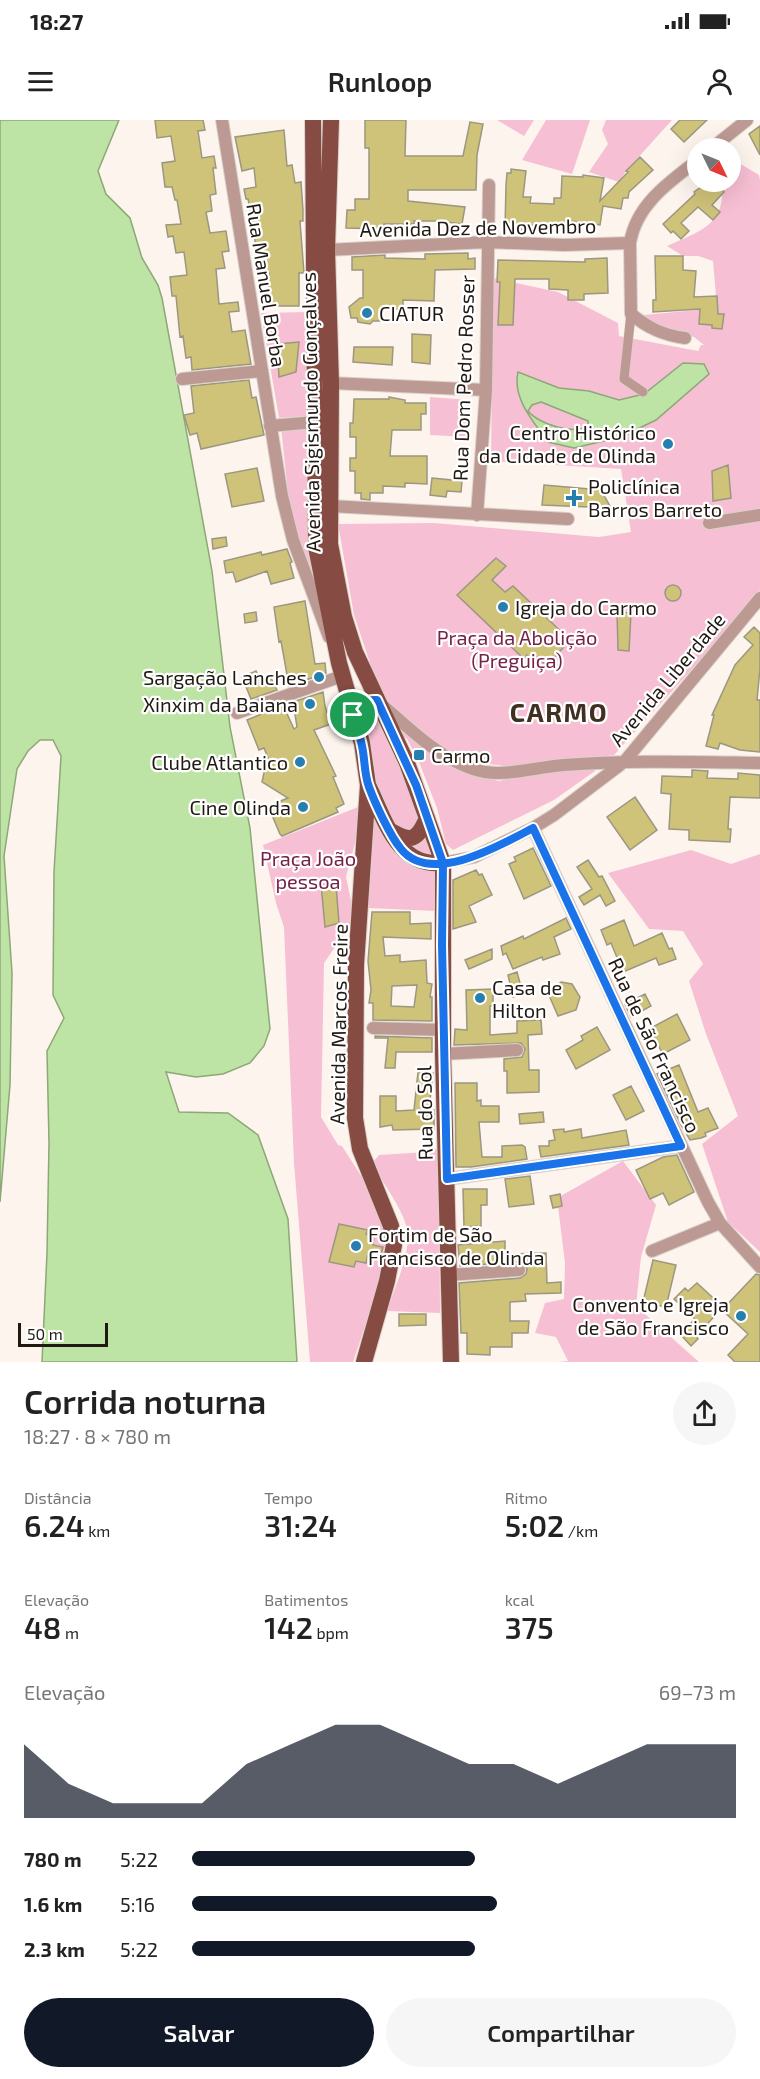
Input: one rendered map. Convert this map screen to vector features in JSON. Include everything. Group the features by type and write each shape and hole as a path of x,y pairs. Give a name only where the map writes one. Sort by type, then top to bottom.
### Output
{"main road":[{"name":"Avenida Sigismundo Gonçalves","path":"313,120 316,547 341,669 353,715"},
{"name":"Avenida Sigismundo Gonçalves","path":"331,120 327,250 332,383 330,544 344,617 355,652 407,763 443,863"},
{"path":"353,715 361,704 369,699 377,700"},
{"name":"Avenida Marcos Freire","path":"353,715 362,743 368,785 356,965 355,1118 360,1149 391,1226 394,1245 387,1281 364,1362"},
{"path":"368,785 401,849 408,855 426,863 443,863"},
{"path":"391,831 407,839 412,838 421,830 427,818"},
{"name":"Rua do Sol","path":"443,863 443,1054 451,1362"}],"street":[{"name":"Rua Manuel Borba","path":"222,120 282,496 293,540 341,669"},
{"path":"724,138 747,120"},
{"path":"643,392 624,379 631,314 631,233 643,208 671,180 687,168"},
{"name":"Rua Dom Pedro Rosser","path":"477,515 486,390 489,185"},
{"name":"Avenida Dez de Novembro","path":"327,250 487,242 564,245 630,243"},
{"path":"631,314 653,330 668,336 685,338"},
{"path":"182,379 261,371"},
{"path":"332,383 486,390"},
{"path":"270,426 315,422"},
{"path":"330,506 568,519"},
{"path":"709,523 760,515"},
{"name":"Avenida Liberdade","path":"443,863 474,857 533,828 624,762 760,598"},
{"path":"237,713 341,669"},
{"path":"377,700 433,747 456,763 476,770 524,771 563,765 624,762 760,763"},
{"name":"Rua de São Francisco","path":"533,828 708,1202 720,1223 760,1266"},
{"path":"373,1028 444,1030"},
{"path":"443,1054 517,1050"},
{"path":"447,1179 681,1146"},
{"path":"652,1251 720,1223"},
{"path":"449,1275 519,1270"}],"green space":[{"path":"497,120 534,120 524,136"},
{"path":"546,120 590,120 572,174 522,160"},
{"path":"606,120 672,120 626,171 619,182 589,172 608,144 602,130"},
{"name":"Praça da Abolição (Preguiça)","path":"741,164 759,175 760,590 713,646 614,755 519,768 474,762 431,742 380,693 354,615 338,524 434,523 599,537 631,532 621,469 491,461 493,278 558,292 618,323 619,336 698,351 701,345 704,345 694,337 662,328 644,315 717,308 713,261 698,256 683,256 667,246 690,236 709,224 720,208 722,192 741,192"},
{"path":"310,312 307,416 279,418 261,313"},
{"path":"430,397 471,400 469,437 430,435"},
{"path":"311,426 314,571 312,573 306,568 289,503 281,427"},
{"path":"373,688 395,725 466,773 499,781 526,774 594,767 595,771 554,800 453,850 446,844 437,808 419,762 407,739 399,732 417,764 441,831 436,911 367,908 357,701 367,699"},
{"name":"Praça João pessoa","path":"358,807 359,828 346,877 353,910 351,924 324,963 321,1117 374,1196 388,1241 385,1267 353,1362 310,1362 294,1163 284,927 263,845"},
{"path":"691,850 731,864 760,854 760,1252 728,1222 702,1144 738,1116 706,1034 689,981 703,964 683,931 649,929 608,873"},
{"path":"427,1149 436,1149 439,1154 440,1313 387,1311 405,1259 408,1237 401,1212 373,1162 379,1155 427,1152"},
{"path":"623,1161 656,1205 641,1257 636,1306 699,1362 558,1362 568,1361 556,1337 535,1333 545,1303 564,1299 565,1263 557,1198"}],"shaded area":[{"path":"0,120 119,120 98,171 106,194 130,218 142,258 158,285 162,298 212,571 230,727 250,828 270,1029 264,1046 250,1063 223,1074 196,1077 166,1072 179,1112 228,1113 258,1135 288,1219 297,1362 42,1362 49,1143 47,1051 64,1018 53,995 54,872 61,756 53,740 40,740 28,751 17,769 4,856 12,973 10,1085 0,1202"},
{"path":"683,363 704,364 709,374 656,420 621,437 574,448 548,442 521,401 518,392 518,372 559,388 589,391 619,400 644,394","holes":["541,402 588,421 588,425 582,428 566,429 548,424 528,411 532,405"]}],"building":[{"path":"155,120 203,120 205,130 198,131 202,158 214,156 216,168 213,168 216,194 210,195 212,211 206,212 210,233 226,231 229,251 222,252 225,268 216,269 219,304 238,302 239,311 229,312 232,332 245,330 251,364 192,370 191,357 186,358 183,336 180,337 176,296 172,296 170,277 187,275 184,252 176,253 173,236 168,237 166,225 181,224 172,187 165,187 162,163 175,161 171,136 157,138"},
{"path":"365,120 406,120 405,156 463,156 470,122 483,124 477,155 476,190 408,190 408,201 465,207 462,224 414,221 414,224 384,224 384,229 346,228 347,210 355,210 355,199 369,199 369,148 365,148"},
{"path":"680,120 707,120 684,142 671,129"},
{"path":"760,126 760,155 749,134"},
{"path":"284,130 287,166 292,165 295,183 301,182 303,221 300,221 304,273 299,273 299,306 269,306 269,273 258,274 254,230 244,189 256,187 254,168 242,171 235,137"},
{"path":"640,157 653,170 629,192 628,198 623,198 621,209 603,206 600,225 571,221 571,225 530,225 529,230 505,229 507,173 511,173 511,169 526,171 523,197 531,197 530,203 554,204 554,198 561,198 562,176 583,177 583,175 604,178 600,201"},
{"path":"694,192 724,192 712,205 720,212 713,220 698,207 681,223 689,231 681,239 663,224 695,194"},
{"path":"468,253 468,259 475,258 475,269 435,270 434,301 403,300 403,309 383,309 383,321 373,321 370,324 358,322 357,318 351,318 349,307 363,298 363,270 352,270 352,257 385,255 385,258 425,259 425,254"},
{"path":"655,256 683,256 683,270 696,271 694,297 717,296 718,314 724,314 722,329 699,324 700,309 653,312 653,300 656,300"},
{"path":"607,258 608,293 584,294 584,300 568,300 568,290 549,289 549,279 515,279 513,325 498,325 500,282 497,282 498,260 585,262 585,259"},
{"path":"412,334 431,335 430,364 412,362"},
{"path":"299,342 296,372 279,377 277,344"},
{"path":"354,347 393,347 392,365 353,362"},
{"path":"249,380 252,398 256,397 264,435 201,449 197,433 190,435 184,415 194,413 191,386"},
{"path":"389,397 405,400 405,403 426,403 426,414 421,414 421,430 392,430 390,456 427,456 427,484 405,483 405,487 383,486 383,493 370,493 370,500 361,499 361,493 355,493 355,471 350,471 350,458 356,458 356,437 350,437 354,399 389,399"},
{"path":"728,465 731,498 713,501 712,471"},
{"path":"257,468 264,501 232,507 225,474"},
{"path":"432,478 462,481 461,492 447,491 446,497 430,495"},
{"name":"Policlínica Barros Barreto","path":"544,485 601,490 611,508 542,505"},
{"path":"226,537 227,546 213,549 212,539"},
{"path":"287,549 292,562 290,563 294,578 271,584 267,571 236,582 233,572 226,573 224,561 261,552 262,555"},
{"name":"Igreja do Carmo","path":"496,558 506,566 492,580 505,592 513,586 570,640 547,666 537,657 533,661 527,655 524,659 457,595"},
{"path":"670,585 676,585 681,593 679,599 670,601 665,596 665,590"},
{"path":"305,601 315,664 325,663 326,673 289,686 274,607"},
{"path":"256,612 257,621 245,623 244,614"},
{"path":"617,612 631,613 629,651 618,650"},
{"path":"754,627 760,633 757,700 760,700 760,752 740,750 720,743 718,749 706,746 714,715 712,715 735,665 753,645 744,637"},
{"path":"256,671 260,680 270,676 277,690 251,699 242,677"},
{"path":"323,692 331,724 314,730 336,776 333,777 344,804 336,808 338,812 282,836 268,806 288,798 262,782 265,768 271,765 264,748 259,750 247,720 283,705 294,729 297,727 293,702"},
{"path":"692,770 708,771 707,778 738,779 738,773 760,775 760,798 730,797 728,829 731,829 730,842 689,840 689,830 669,829 671,794 661,793 662,776 692,777"},
{"path":"635,797 657,830 630,850 607,817"},
{"path":"533,848 551,886 524,899 509,864 516,861 514,857"},
{"path":"588,860 599,877 602,876 615,901 606,906 600,895 584,905 579,897 592,889 577,867"},
{"path":"476,870 479,875 482,874 492,895 469,906 476,922 453,929 453,880"},
{"path":"321,884 336,885 339,923 325,927"},
{"path":"372,912 410,912 410,924 431,923 431,939 383,937 385,956 400,955 400,962 426,960 427,983 432,984 430,997 432,997 432,1021 373,1020 373,1003 369,1003 371,990 368,961","holes":["417,985 414,1007 391,1006 392,986"]},
{"path":"566,918 571,929 554,937 560,954 543,960 542,957 513,969 506,953 503,955 501,946 523,936 524,939"},
{"path":"624,920 634,946 662,933 676,959 659,965 656,958 623,972 611,943 607,945 601,930"},
{"path":"492,949 492,959 469,969 465,960"},
{"path":"517,972 523,994 513,997 508,975"},
{"path":"561,982 572,984 580,997 576,1010 558,1016 548,993"},
{"path":"493,989 493,1006 490,1006 490,1035 517,1033 517,1021 541,1020 542,1034 528,1035 529,1070 539,1070 539,1092 507,1093 507,1071 504,1071 504,1059 522,1057 525,1049 521,1043 454,1045 455,1029 467,1030 466,990"},
{"path":"645,994 651,1006 631,1017 625,1004"},
{"path":"677,1014 690,1040 663,1054 649,1029"},
{"path":"597,1027 610,1050 576,1069 566,1050 583,1040 581,1036"},
{"path":"375,1036 432,1038 432,1052 396,1052 395,1068 385,1068 388,1038 375,1038"},
{"path":"679,1065 698,1112 708,1108 718,1128 705,1133 706,1136 701,1138 690,1140 657,1074"},
{"path":"418,1072 433,1073 429,1110 434,1110 434,1129 393,1130 392,1125 380,1127 380,1096 396,1096 396,1111 414,1110"},
{"path":"455,1083 477,1083 477,1101 481,1100 481,1106 499,1106 499,1122 479,1122 482,1157 502,1157 502,1146 522,1145 525,1147 527,1159 456,1167"},
{"path":"631,1086 644,1111 626,1120 613,1095"},
{"path":"543,1112 544,1122 520,1124 519,1114"},
{"path":"564,1129 564,1132 581,1129 582,1138 626,1130 629,1145 541,1157 539,1146 549,1146 549,1141 555,1140 553,1130"},
{"path":"677,1155 694,1192 669,1205 663,1193 650,1199 636,1170 663,1157"},
{"path":"530,1176 534,1204 509,1207 505,1179"},
{"path":"463,1189 487,1189 487,1205 481,1205 481,1226 464,1227"},
{"path":"560,1194 562,1206 553,1208 550,1196"},
{"name":"Fortim de São Francisco de Olinda","path":"339,1224 368,1230 366,1234 374,1236 373,1245 383,1247 381,1255 368,1253 366,1263 356,1261 354,1267 329,1262"},
{"path":"505,1241 505,1254 546,1253 547,1283 561,1282 561,1293 525,1294 526,1301 510,1302 510,1321 529,1321 528,1333 512,1333 512,1347 490,1347 490,1355 467,1354 467,1333 461,1333 459,1283 520,1278 526,1274 527,1269 523,1263 518,1262 460,1266 458,1245"},
{"path":"653,1260 676,1265 666,1307 643,1302"},
{"name":"Convento e Igreja de São Francisco","path":"756,1274 760,1275 760,1362 735,1362 728,1355 748,1334 722,1310"},
{"path":"697,1283 723,1307 696,1336 698,1339 691,1346 680,1334 695,1319 674,1299 685,1288 688,1291"},
{"path":"399,1314 426,1314 426,1325 399,1326"}],"place":[{"name":"CIATUR","path":"367,313"},
{"name":"Centro Histórico da Cidade de Olinda","path":"668,444"},
{"name":"Policlínica Barros Barreto","path":"574,498"},
{"name":"Igreja do Carmo","path":"503,607"},
{"name":"Sargação Lanches","path":"319,677"},
{"name":"Xinxim da Baiana","path":"310,704"},
{"name":"Carmo","path":"419,755"},
{"name":"Clube Atlantico","path":"300,762"},
{"name":"Cine Olinda","path":"303,807"},
{"name":"Casa de Hilton","path":"480,998"},
{"name":"Fortim de São Francisco de Olinda","path":"356,1246"},
{"name":"Convento e Igreja de São Francisco","path":"741,1316"}],"district":[{"name":"CARMO","path":"559,711"}],"route":[{"path":"353,715 361,704 369,699 377,700 416,785 443,863 443,1054 447,1179 681,1146 533,828 474,857 443,863 433,864 416,860 408,855 396,842 368,785 362,743 353,715"}]}
